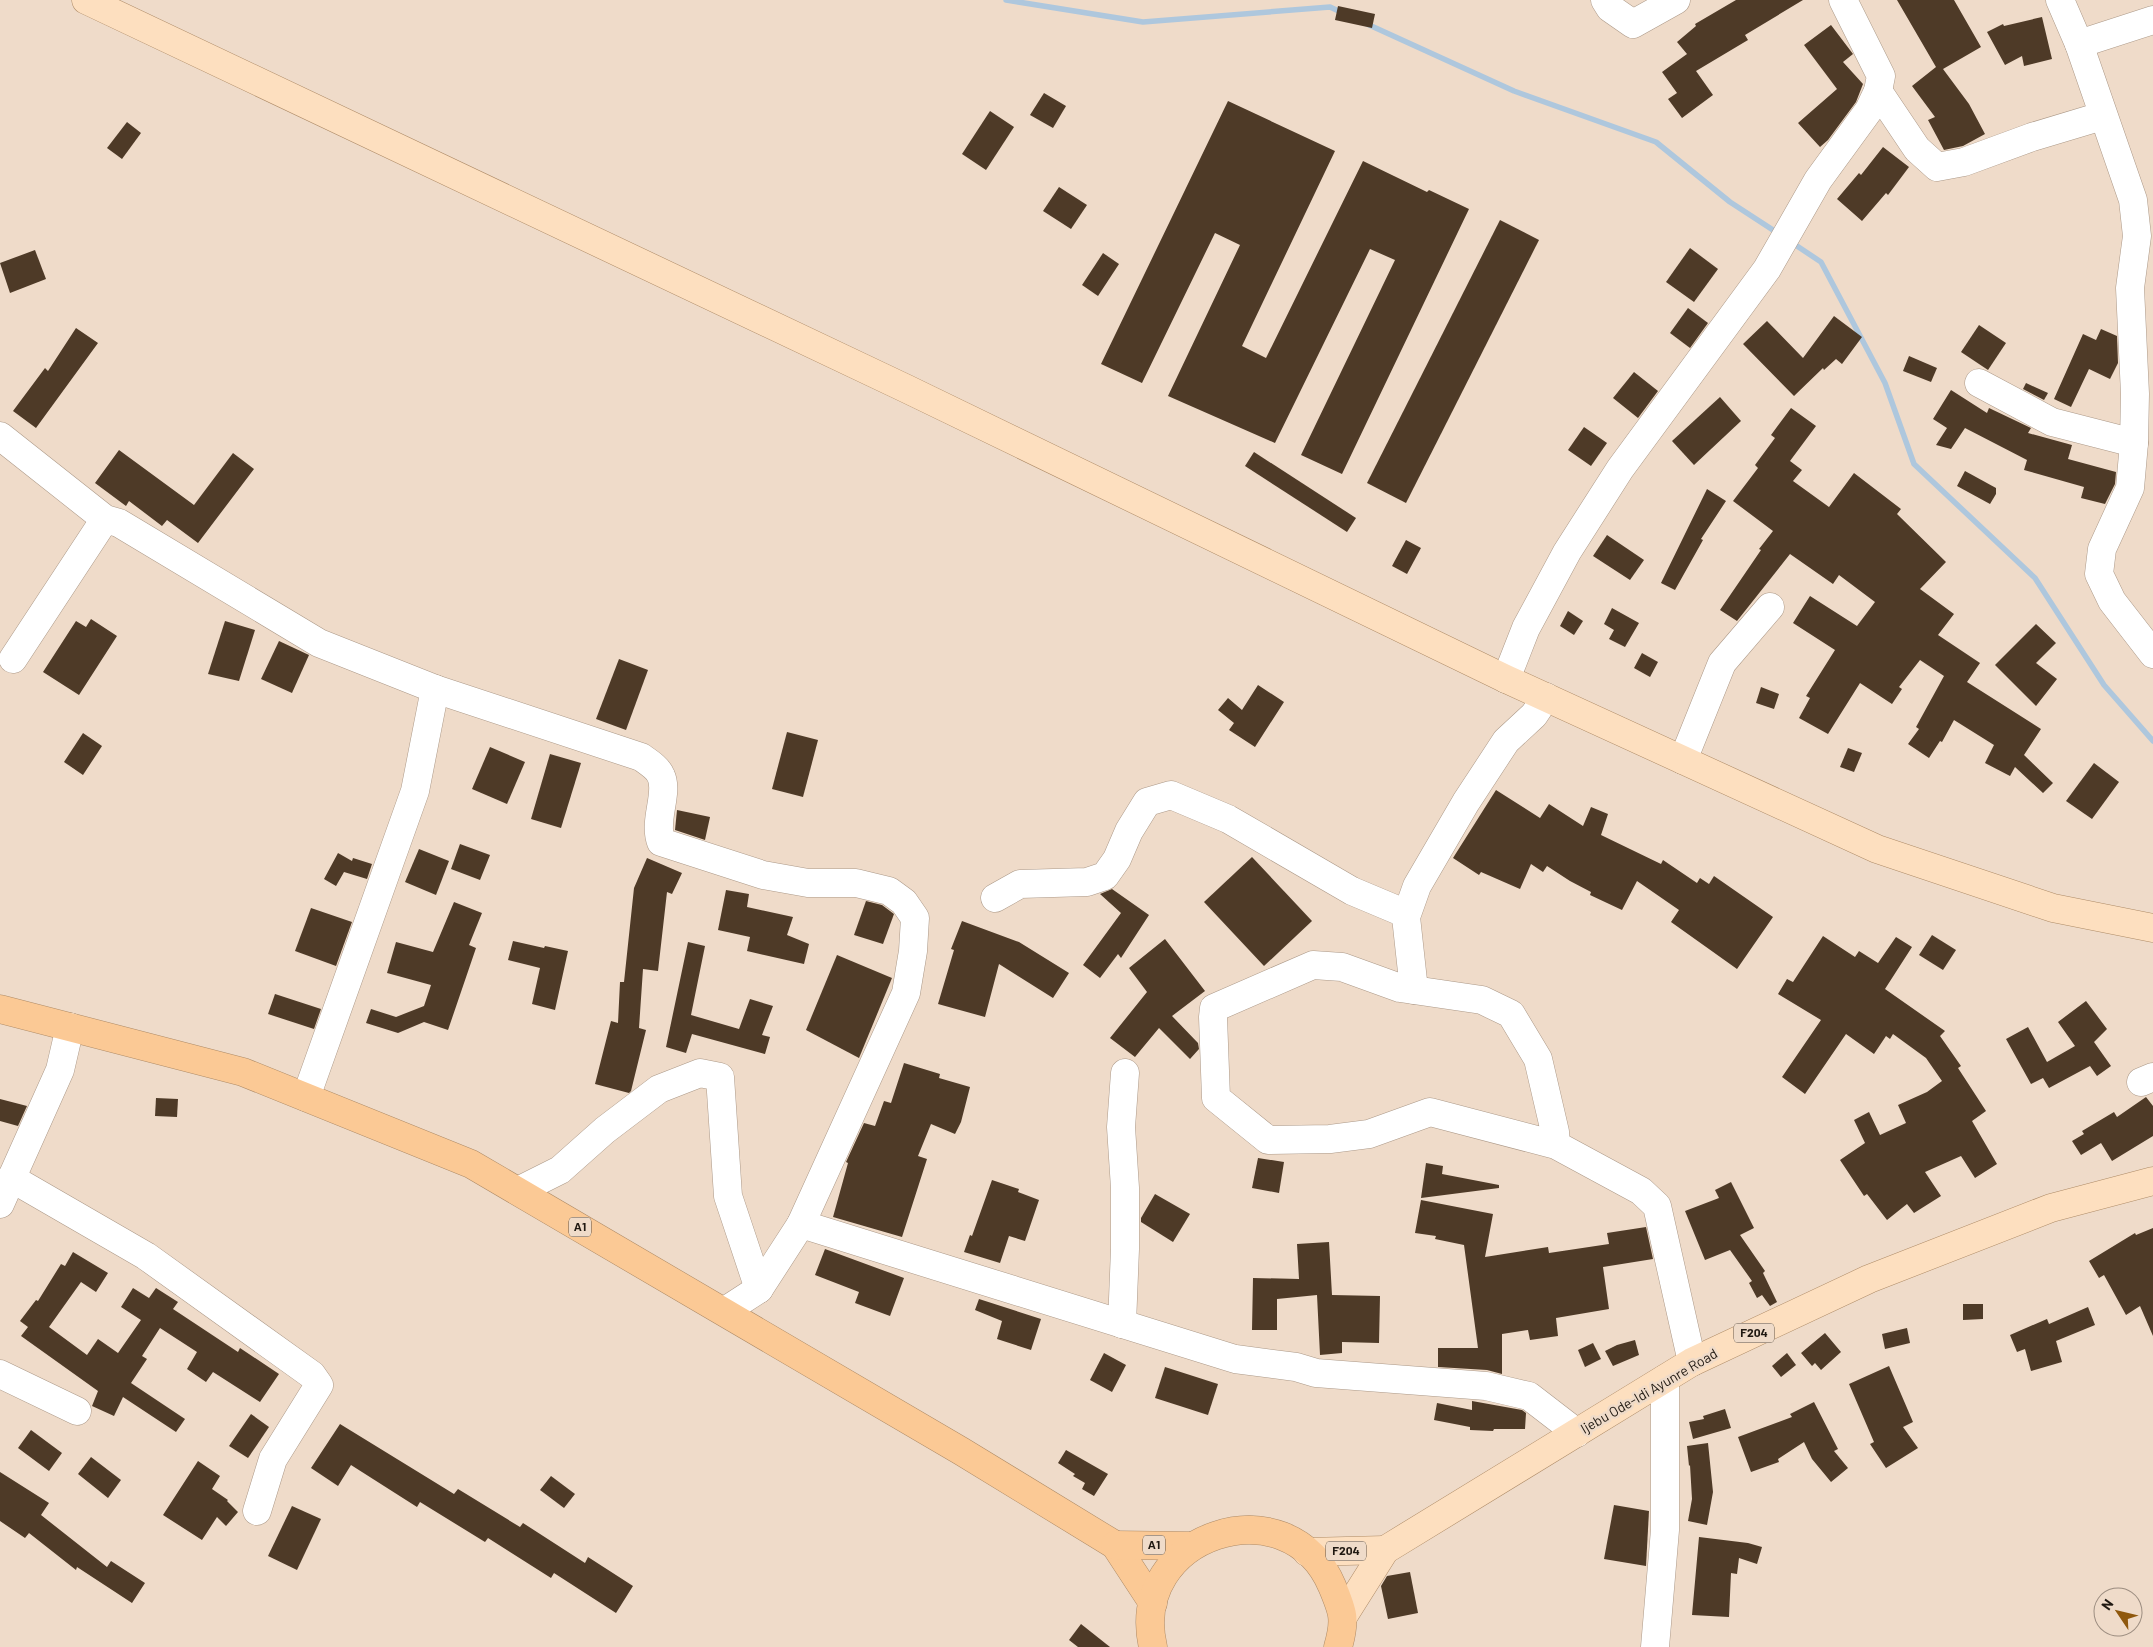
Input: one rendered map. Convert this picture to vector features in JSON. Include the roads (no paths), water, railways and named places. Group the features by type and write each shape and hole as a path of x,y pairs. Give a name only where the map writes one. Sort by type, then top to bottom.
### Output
{"highway":[{"name":"A1","path":"0,1009 243,1072 471,1164 961,1451 1115,1545 1153,1603"},
{"path":"1153,1647 1150,1620 1153,1603 1167,1571 1178,1557 1192,1546 1224,1532 1242,1530 1259,1530 1276,1534 1307,1552 1319,1564 1329,1579 1344,1615 1342,1634 1338,1647"},
{"name":"A1","path":"1115,1545 1192,1546"}],"main road":[{"path":"86,0 907,389 1506,679 1877,849 2053,908 2153,928"},
{"name":"Ijebu Ode-Idi Ayunre Road","path":"1385,1550 1692,1362 1878,1275 2051,1208 2153,1181"},
{"name":"F204","path":"1307,1552 1385,1550"},
{"name":"F204","path":"1344,1615 1385,1550"}],"street":[{"path":"1605,0 1610,8 1633,24 1676,0"},
{"path":"1506,679 1526,628 1566,552 1620,469 1768,269 1818,180 1869,110 1878,91 1881,76 1843,0"},
{"path":"2060,0 2079,44 2102,116 2133,200 2144,217 2137,236 2130,288 2135,394 2134,443 2130,488 2102,549 2099,574 2112,601 2153,654"},
{"path":"2079,44 2153,20"},
{"path":"1878,91 1917,149 1937,167 1964,162 2032,137 2102,116"},
{"path":"1978,383 2052,422 2134,443"},
{"path":"0,436 105,519 119,522 319,643 435,689 642,757 662,777 662,801 658,827 661,842 763,875 808,883 835,882 872,886 889,891 904,902 915,918 913,951 906,993 801,1224 759,1289 725,1312"},
{"path":"13,659 105,519"},
{"path":"1683,760 1722,663 1770,607"},
{"path":"306,1097 415,791 435,689"},
{"path":"1414,990 1406,917 1416,886 1466,802 1506,741 1534,715 1546,697"},
{"path":"995,898 1020,884 1087,882 1105,876 1117,859 1129,831 1147,802 1170,795 1228,819 1352,891 1402,912 1406,917"},
{"path":"1556,1145 1538,1059 1511,1014 1482,1000 1400,988 1342,967 1313,965 1214,1008 1216,1098 1268,1140 1330,1140 1369,1134 1430,1112 1556,1145 1641,1191 1657,1206 1692,1362"},
{"path":"0,1204 60,1070 70,1027"},
{"path":"518,1191 560,1170 605,1130 659,1089 700,1073 720,1077 728,1196 759,1289"},
{"path":"1122,1324 1126,1249 1121,1127 1125,1073"},
{"path":"11,1178 146,1256 312,1375 319,1385 273,1459 258,1511"},
{"path":"801,1224 1235,1359 1296,1367 1316,1373 1486,1386 1529,1396 1577,1432"},
{"path":"0,1374 77,1411"},
{"path":"1655,1647 1665,1530 1665,1379"}],"waterway":[{"path":"1006,0 1143,22 1330,7 1343,13"},
{"path":"1367,24 1514,91 1656,142 1730,202 1779,234"},
{"path":"1791,242 1821,262 1885,383 1914,464 2035,578 2104,685 2153,741"}]}
